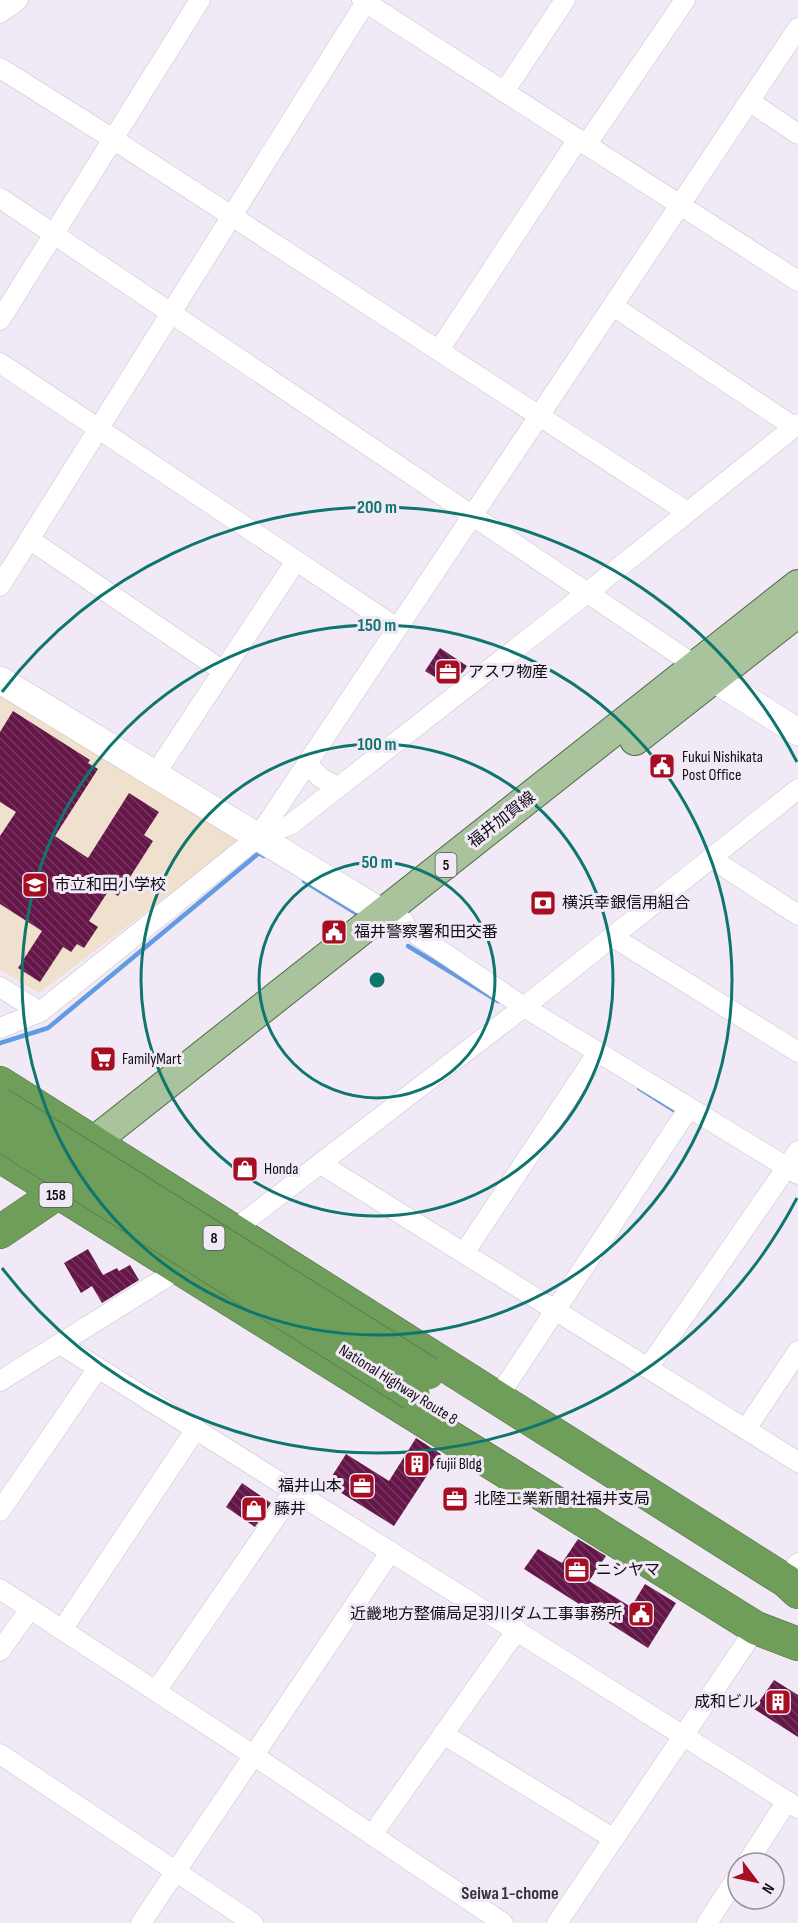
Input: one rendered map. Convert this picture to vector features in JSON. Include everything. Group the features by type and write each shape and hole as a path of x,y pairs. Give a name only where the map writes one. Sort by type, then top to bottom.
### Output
{"highway":[{"path":"0,1083 101,1149 234,1230 795,1585"},
{"name":"National Highway Route 8","path":"0,1104 798,1634"},
{"name":"National Highway Route 8","path":"0,1134 420,1383 795,1585"},
{"name":"158","path":"0,1233 50,1187 101,1149"},
{"path":"0,1156 756,1628 798,1644"},
{"name":"158","path":"0,1206 50,1187"}],"main road":[{"name":"福井加賀線","path":"101,1149 705,672 798,585"},
{"name":"福井加賀線","path":"705,672 798,612"}],"street":[{"path":"0,13 18,0"},
{"path":"0,320 200,0"},
{"path":"504,92 565,0"},
{"path":"439,350 582,142 685,0"},
{"path":"0,586 365,1 798,281"},
{"path":"0,1029 40,1012 258,837 798,28"},
{"path":"0,68 687,512"},
{"path":"749,102 798,134"},
{"path":"0,198 705,672 798,732"},
{"path":"258,837 290,825 796,426 612,306"},
{"path":"0,363 397,628"},
{"path":"29,539 223,671"},
{"path":"154,774 296,561"},
{"path":"0,680 393,918 524,1007 792,1171"},
{"path":"307,764 321,778 338,787"},
{"path":"0,1381 181,1269 234,1230 524,1007 798,789"},
{"path":"711,858 798,915"},
{"path":"613,937 798,1052"},
{"path":"0,987 40,1012"},
{"path":"464,1253 598,1052"},
{"path":"498,1397 689,1108"},
{"path":"648,1368 792,1171 798,1150"},
{"path":"321,1164 798,1462"},
{"path":"60,1344 793,1804 756,1851"},
{"path":"746,1429 798,1351"},
{"path":"0,1511 98,1368"},
{"path":"62,1630 196,1429"},
{"path":"156,1691 294,1491"},
{"path":"141,1923 391,1551"},
{"path":"0,1589 503,1923"},
{"path":"0,1651 30,1609"},
{"path":"557,1923 756,1628"},
{"path":"372,1835 517,1630"},
{"path":"444,1734 614,1839"},
{"path":"0,1754 253,1923"},
{"path":"708,1923 726,1895"}],"shaded area":[{"path":"0,688 240,841 39,993 0,970"}],"building":[{"path":"440,648 467,666 463,672 446,684 425,671"},
{"path":"13,711 90,760 88,763 98,769 55,836 88,858 129,793 159,812 144,835 153,841 118,896 109,890 89,921 98,927 84,948 77,944 71,952 63,947 40,982 18,968 42,931 0,904 0,836 16,812 0,802 0,732"},
{"path":"88,1249 103,1275 117,1268 119,1271 130,1265 139,1280 102,1303 92,1286 81,1293 64,1263"},
{"path":"416,1438 441,1454 394,1526 327,1484 346,1454 389,1481"},
{"path":"242,1483 271,1503 255,1527 226,1507"},
{"path":"578,1539 606,1556 589,1581 631,1607 645,1584 676,1603 648,1648 524,1569 538,1549 562,1563"},
{"name":"成和ビル","path":"774,1680 798,1695 798,1737 754,1709"}],"waterway":[{"path":"0,1043 48,1028 259,853 264,856"},
{"path":"304,881 356,913"},
{"path":"408,946 498,1001"},
{"path":"639,1088 677,1112"}],"place":[{"name":"アスワ物産","path":"448,672"},
{"name":"Fukui Nishikata Post Office","path":"662,766"},
{"name":"市立和田小学校","path":"35,885"},
{"name":"横浜幸銀信用組合","path":"543,903"},
{"name":"福井警察署和田交番","path":"334,932"},
{"name":"FamilyMart","path":"103,1059"},
{"name":"Honda","path":"245,1169"},
{"name":"fujii Bldg","path":"417,1464"},
{"name":"福井山本","path":"362,1486"},
{"name":"北陸工業新聞社福井支局","path":"455,1499"},
{"name":"藤井","path":"254,1509"},
{"name":"ニシヤマ","path":"577,1570"},
{"name":"近畿地方整備局足羽川ダム工事事務所","path":"641,1614"},
{"name":"成和ビル","path":"778,1702"}],"district":[{"name":"Seiwa 1-chome","path":"510,1893"}]}
